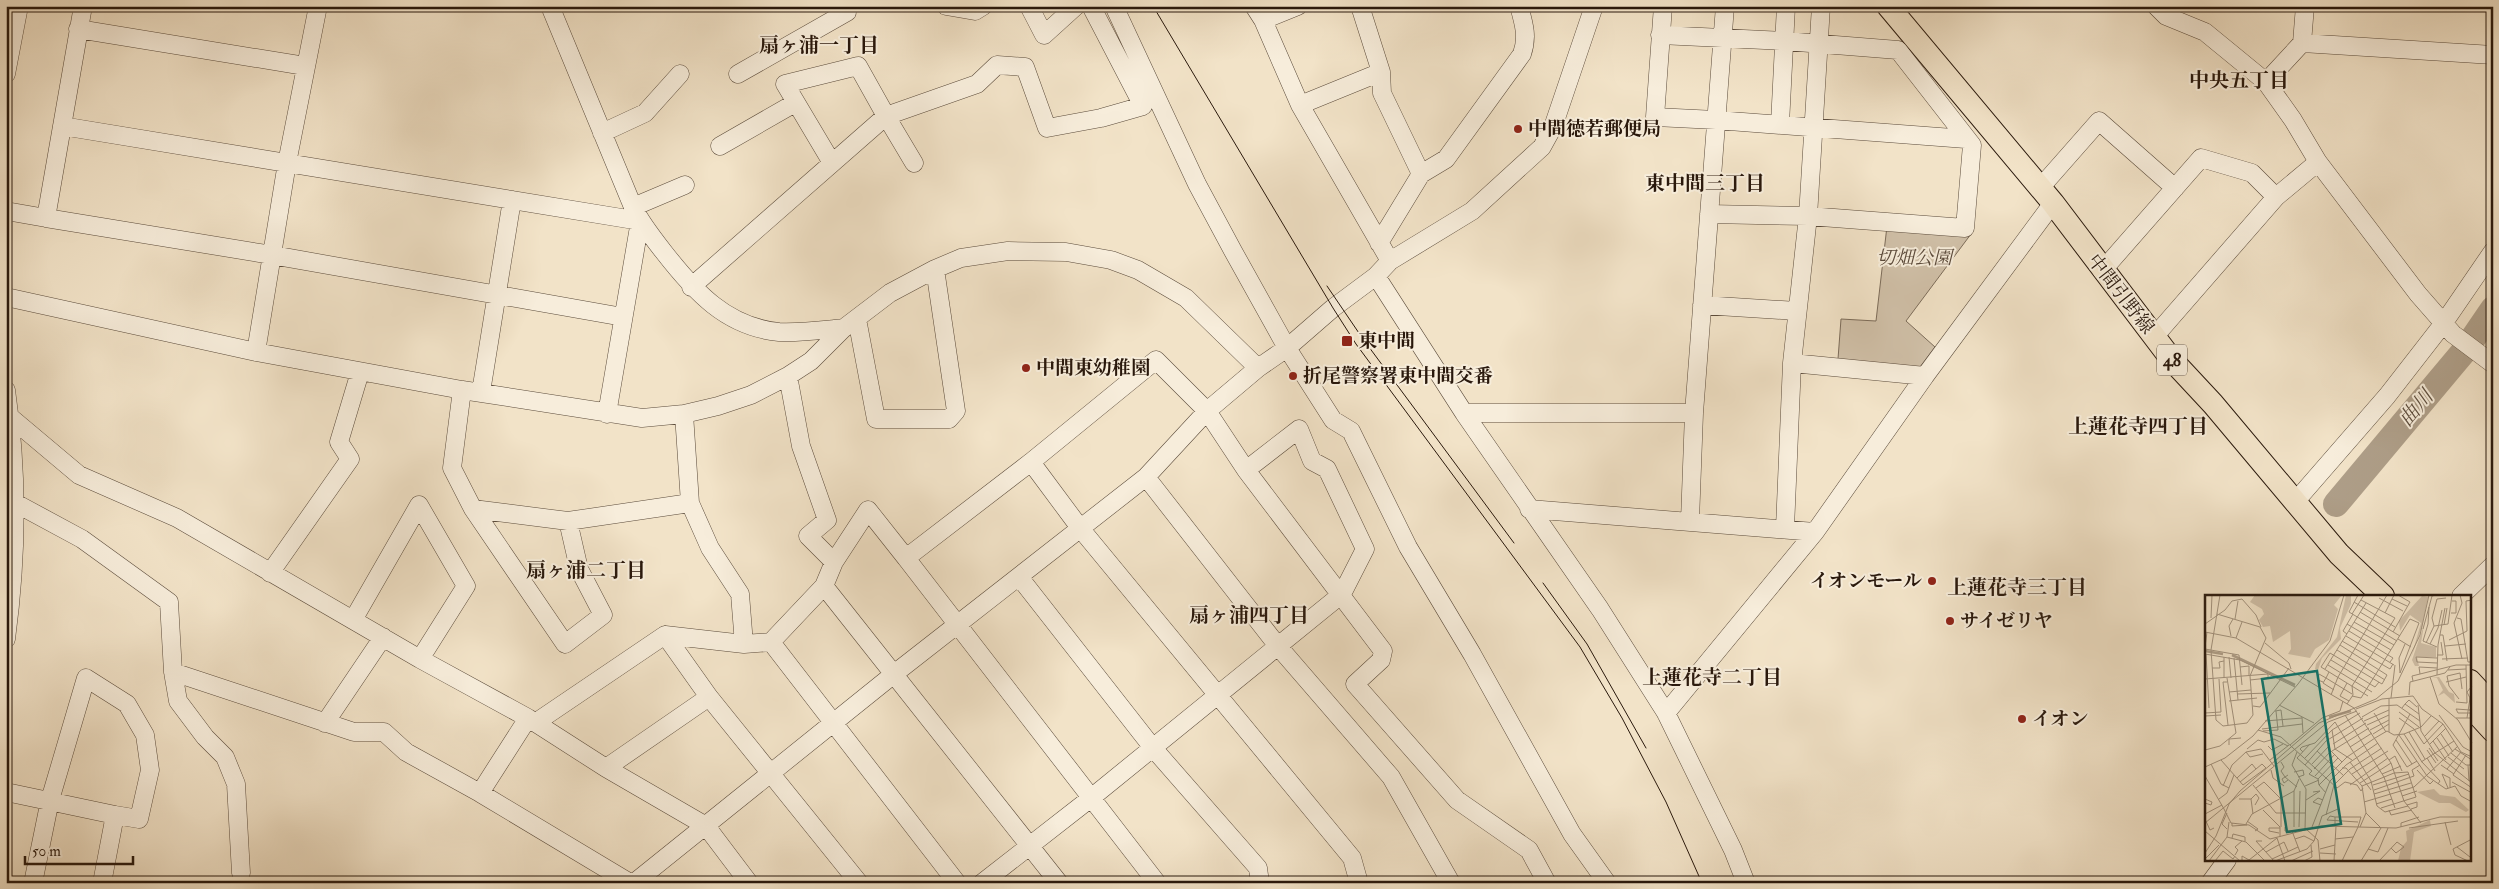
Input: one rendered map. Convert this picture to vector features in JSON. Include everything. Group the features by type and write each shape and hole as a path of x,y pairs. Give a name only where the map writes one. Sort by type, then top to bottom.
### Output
{"main road":[{"name":"中間引野線","path":"1888,6 2046,196 2154,337 2338,554 2382,595"},
{"path":"2472,683 2493,706"},
{"path":"2472,708 2493,731"}],"street":[{"path":"6,74 19,6"},
{"path":"46,218 83,6"},
{"path":"256,352 287,163 318,6"},
{"path":"550,6 636,214 691,287 717,308 744,324 779,332 851,324"},
{"path":"738,74 847,12 847,6"},
{"path":"946,6 975,11 983,6"},
{"path":"1029,6 1044,35 1076,6"},
{"path":"691,287 886,116 977,84 997,65 1024,67 1047,128 1092,120 1143,106 1091,6"},
{"path":"1114,6 1197,184 1288,348 1333,420 1352,431 1408,547 1472,654 1572,834 1607,883"},
{"path":"1298,6 1259,13 1300,105 1390,261"},
{"path":"1360,6 1381,72 1382,93 1421,174"},
{"path":"1379,243 1421,174 1446,159 1522,54 1526,42 1518,6"},
{"path":"173,672 354,732 384,732 406,752 480,793 632,883 772,774 894,674 1020,578 1146,477 1207,411 1258,368 1288,348 1333,308 1376,276 1390,261 1472,211 1542,147 1553,127 1594,6"},
{"path":"1663,6 1656,117 1780,124 1966,139"},
{"path":"1690,521 1694,414 1725,6"},
{"path":"1780,124 1786,6"},
{"path":"1785,528 1792,363 1808,216 1821,6"},
{"path":"2156,6 2166,16 2205,32 2266,82 2293,120 2318,162 2448,329 2487,359"},
{"path":"2266,82 2302,43 2305,6"},
{"path":"78,29 305,66"},
{"path":"1660,34 1898,50 1972,145 1965,228 1808,216 1709,214"},
{"path":"2302,43 2493,55"},
{"path":"832,163 785,84 858,66 914,163"},
{"path":"1300,105 1381,72"},
{"path":"602,132 645,113 680,74"},
{"path":"720,146 795,103"},
{"path":"1666,713 1815,532 1925,376 2046,196 2099,121 2175,188"},
{"path":"62,126 512,200 636,214 685,185"},
{"path":"2102,271 2201,158 2252,173 2276,197"},
{"path":"2154,337 2276,197 2318,162"},
{"path":"481,392 512,200"},
{"path":"6,211 272,255 623,317"},
{"path":"607,414 623,317 636,214"},
{"path":"6,297 256,352 360,372 607,414 642,418 684,414 751,395 788,376 811,361 851,324 890,293 935,268 961,258 1008,251 1066,252 1111,260 1138,270 1186,298 1258,368"},
{"path":"2297,506 2387,396 2448,329 2493,251"},
{"path":"851,324 876,419 949,419 956,412 935,268"},
{"path":"1376,276 1464,413 1600,609 1666,713 1733,850 1746,883"},
{"path":"1702,305 1797,311"},
{"path":"906,558 1031,462 1156,360 1207,411 1246,470 1384,651 1381,660 1355,684 1457,800 1529,850 1547,883"},
{"path":"1792,363 1925,376"},
{"path":"270,573 350,459 339,442 360,372"},
{"path":"788,376 801,446 827,520 808,536 834,562"},
{"path":"6,390 10,417 10,499 15,563 6,639"},
{"path":"462,390 452,468 473,509 565,644 603,615 579,569 568,521"},
{"path":"1464,413 1694,414"},
{"path":"684,414 690,504 710,548 740,594 744,644"},
{"path":"10,417 79,475 176,518 531,720 606,768 706,826 749,883"},
{"path":"982,883 1091,798 1342,594 1365,549 1327,469 1312,461 1300,429 1246,470"},
{"path":"1031,462 1080,528 1216,696 1352,858 1359,883"},
{"path":"1146,477 1277,645 1391,777 1451,883"},
{"path":"10,499 82,539 169,602 173,672 178,701 204,737 225,757 236,784 241,873"},
{"path":"473,509 568,521 690,504"},
{"path":"353,620 419,505 466,586 420,658"},
{"path":"1530,509 1785,528 1815,532"},
{"path":"480,793 531,720 665,635 744,644 771,642 824,586 834,562 868,510 1157,883"},
{"path":"2462,595 2493,565"},
{"path":"1020,578 1153,748 1258,868 1260,883"},
{"path":"824,586 1059,883"},
{"path":"665,635 709,697 859,883"},
{"path":"325,723 383,637"},
{"path":"771,642 957,883"},
{"path":"6,792 50,800 139,819 150,770 145,735 127,704 86,678 50,800 33,883"},
{"path":"606,768 709,697"},
{"path":"102,883 115,815"},
{"path":"2210,883 2226,862"}],"green space":[{"name":"切畑公園","path":"1887,226 1974,230 1906,321 1935,347 1920,367 1838,359 1841,319 1876,321"}],"waterway":[{"name":"曲川","path":"2336,504 2465,350 2493,309"}],"tram line":[{"path":"1153,6 1356,344 1580,647 1622,718 1666,802 1702,883"},
{"path":"1327,286 1363,339 1514,543"},
{"path":"1543,583 1587,644 1646,748"}],"place":[{"name":"中間徳若郵便局","path":"1518,129"},
{"name":"東中間","path":"1347,341"},
{"name":"中間東幼稚園","path":"1026,368"},
{"name":"折尾警察署東中間交番","path":"1293,376"},
{"name":"イオンモール","path":"1932,581"},
{"name":"サイゼリヤ","path":"1950,621"},
{"name":"イオン","path":"2022,719"}],"district":[{"name":"扇ヶ浦一丁目","path":"819,45"},
{"name":"中央五丁目","path":"2239,80"},
{"name":"東中間三丁目","path":"1705,183"},
{"name":"上蓮花寺四丁目","path":"2138,426"},
{"name":"扇ヶ浦二丁目","path":"586,570"},
{"name":"上蓮花寺三丁目","path":"2017,587"},
{"name":"扇ヶ浦四丁目","path":"1249,615"},
{"name":"上蓮花寺二丁目","path":"1712,677"}]}
